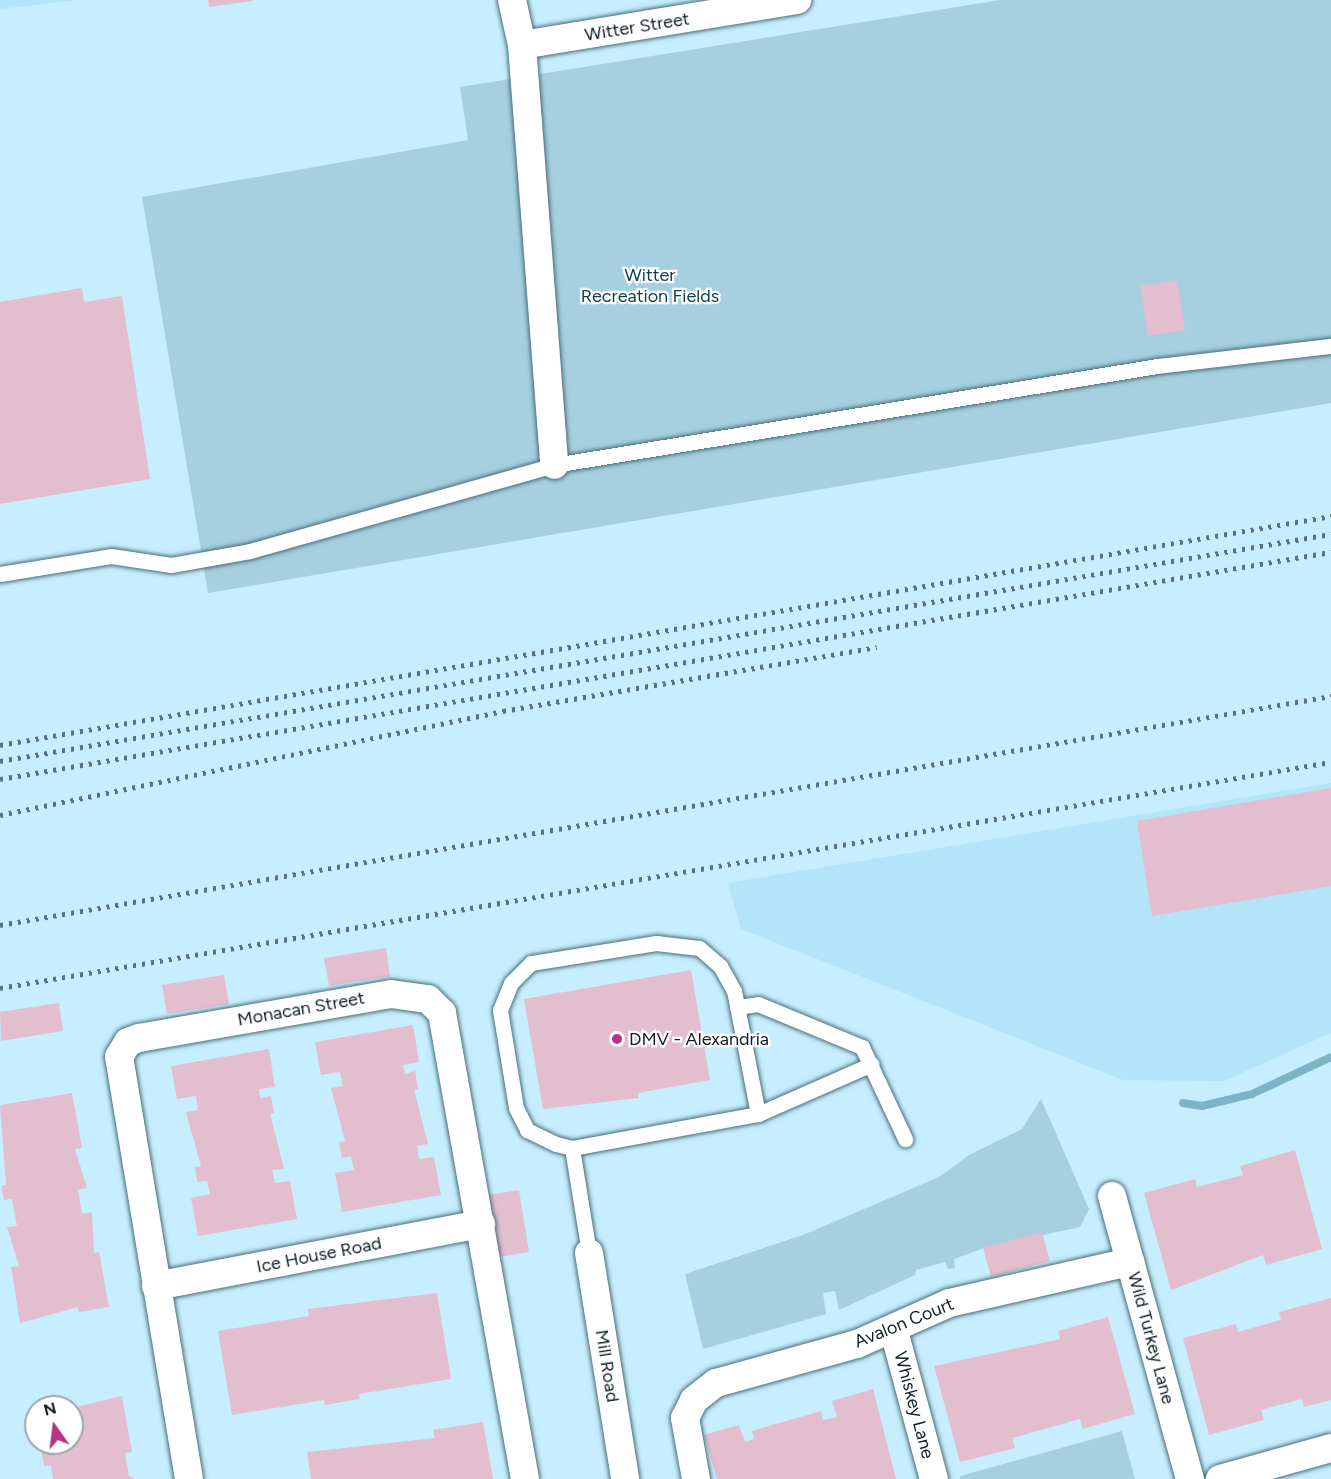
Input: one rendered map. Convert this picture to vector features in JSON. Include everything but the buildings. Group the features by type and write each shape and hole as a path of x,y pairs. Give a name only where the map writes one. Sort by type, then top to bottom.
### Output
{"street":[{"path":"512,0 522,45 554,465"},
{"name":"Witter Street","path":"522,45 797,0"},
{"name":"Monacan Street","path":"189,1479 119,1057 128,1042 139,1038 391,994 428,999 442,1013 525,1479"},
{"name":"Wild Turkey Lane","path":"1112,1196 1190,1479"},
{"name":"Ice House Road","path":"156,1286 481,1224"},
{"name":"Mill Road","path":"589,1253 625,1479"},
{"name":"Avalon Court","path":"696,1479 685,1418 701,1394 732,1377 894,1331 949,1303 1130,1262"},
{"name":"Whiskey Lane","path":"894,1331 934,1479"},
{"path":"1220,1479 1331,1448"}],"lane":[{"path":"0,574 111,556 171,564 250,551 554,465 1157,366 1331,346"},
{"path":"758,1114 737,1007 720,966 699,948 656,943 531,963 511,983 500,1010 516,1108 527,1130 572,1148 758,1114 872,1064"},
{"path":"737,1007 758,1004 862,1047 872,1064 905,1139"},
{"path":"572,1148 589,1253"}],"shaded area":[{"path":"0,0 78,0 0,9"},
{"path":"1331,783 1331,1033 1224,1081 1123,1080 741,929 728,883"}],"green space":[{"name":"Witter Recreation Fields","path":"1000,0 1331,0 1331,403 208,593 142,197 468,140 460,87"},
{"path":"1041,1099 1089,1209 1080,1227 984,1248 954,1259 955,1268 948,1269 945,1262 916,1270 915,1275 839,1310 835,1291 823,1293 826,1314 703,1349 685,1274 803,1235 939,1177 969,1155 1022,1129"},
{"path":"1122,1431 1135,1479 960,1479 960,1476"}],"waterway":[{"path":"1183,1103 1202,1106 1252,1094 1331,1057"}],"railway":[{"path":"0,745 1331,516"},
{"path":"0,761 1331,534"},
{"path":"0,779 1331,552"},
{"path":"0,815 503,711 877,647"},
{"path":"0,925 1331,696"},
{"path":"0,988 1331,762"}],"place":[{"name":"DMV - Alexandria","path":"617,1039"}]}
